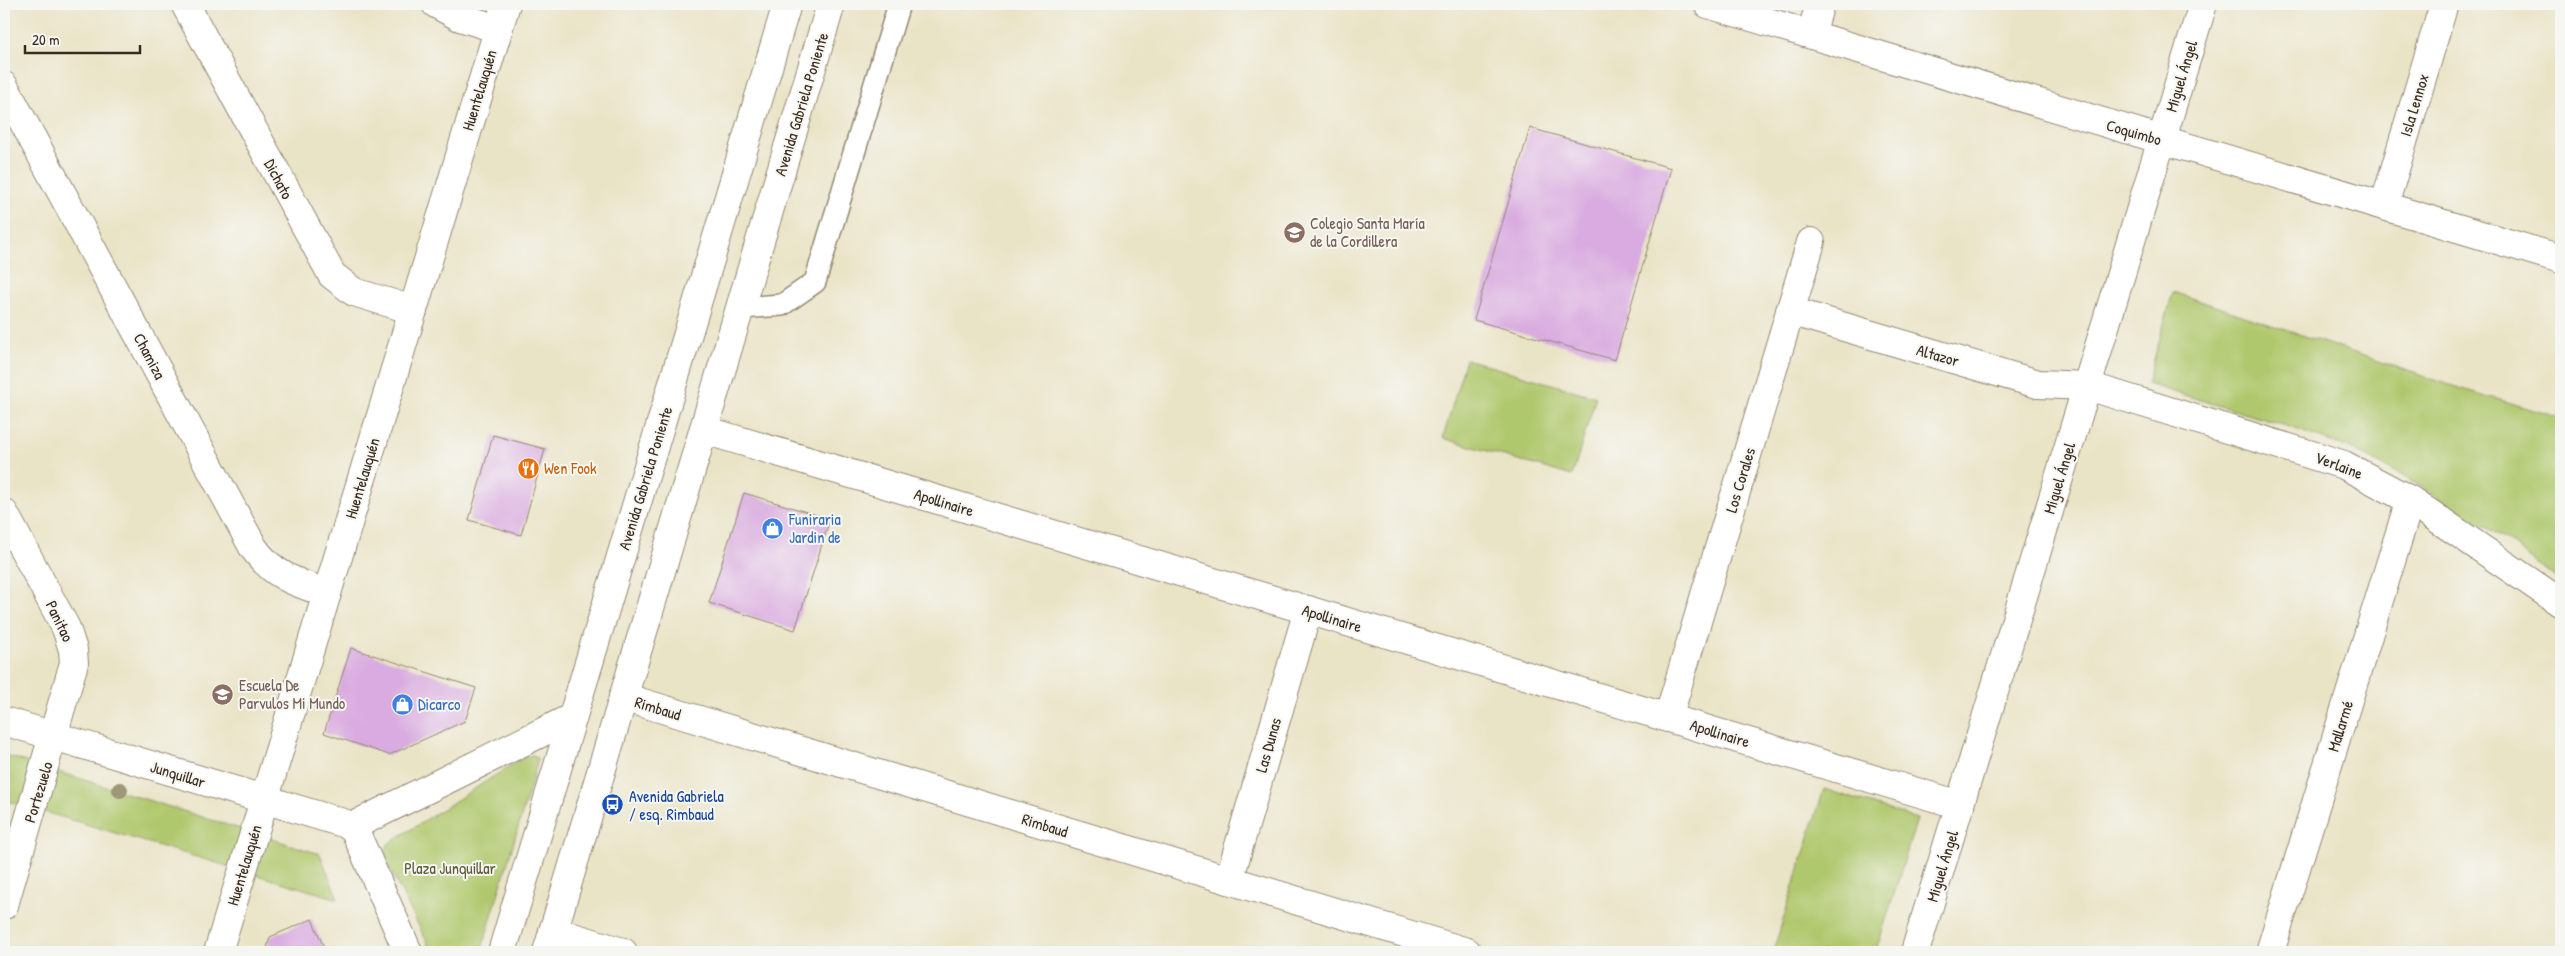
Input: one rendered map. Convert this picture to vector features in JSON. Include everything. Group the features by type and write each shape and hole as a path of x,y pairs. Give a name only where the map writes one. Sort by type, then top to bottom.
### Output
{"street":[{"name":"Dichato","path":"185,4 332,275 354,292 413,310"},
{"path":"436,4 460,17 502,16"},
{"name":"Avenida Gabriela Poniente","path":"502,952 787,4"},
{"name":"Avenida Gabriela Poniente","path":"550,942 832,4"},
{"name":"Coquimbo","path":"1708,4 2561,259"},
{"path":"1810,34 1820,4"},
{"name":"Miguel Ángel","path":"1915,952 2203,4"},
{"name":"Isla Lennox","path":"2384,206 2444,4"},
{"name":"Huentelauquén","path":"218,952 502,16"},
{"name":"Chamiza","path":"4,86 253,547 271,569 283,576 327,593"},
{"name":"Los Corales","path":"1668,718 1811,242"},
{"name":"Altazor","path":"1790,311 2038,384 2088,386"},
{"name":"Verlaine","path":"2088,386 2344,465 2410,500 2561,603"},
{"name":"Apollinaire","path":"704,430 1960,805"},
{"name":"Mallarmé","path":"2270,952 2410,500"},
{"name":"Panitao","path":"4,513 66,628 73,650 74,663 71,677 54,736"},
{"name":"Las Dunas","path":"1229,880 1308,610"},
{"name":"Rimbaud","path":"623,697 1467,952"},
{"path":"408,952 353,826 573,717"},
{"name":"Junquillar","path":"4,721 353,826"},
{"name":"Portezuelo","path":"4,905 54,736"},
{"path":"550,942 623,952"}],"lane":[{"path":"741,308 782,305 815,282 899,4"}],"green space":[{"path":"2173,292 2456,387 2561,418 2561,582 2502,537 2420,486 2359,452 2290,427 2147,384"},
{"path":"1466,359 1596,397 1572,476 1443,438"},
{"path":"4,755 320,854 338,899 4,800"},
{"name":"Plaza Junquillar","path":"533,755 537,758 537,764 481,952 432,952 384,858 388,844 524,757"},
{"path":"1824,789 1917,819 1876,952 1773,952"}],"building":[{"path":"1530,128 1671,168 1615,360 1474,320"},
{"path":"493,435 545,449 521,535 469,520"},
{"path":"744,493 830,519 795,630 709,603"},
{"name":"Dicarco","path":"351,648 476,688 465,721 389,755 324,733"},
{"path":"312,919 326,952 266,952 270,937"}],"place":[{"name":"Colegio Santa María de la Cordillera","path":"1294,232"},
{"name":"Wen Fook","path":"528,468"},
{"name":"Funiraria Jardin de","path":"773,528"},
{"name":"Escuela De Parvulos Mi Mundo","path":"223,694"},
{"name":"Dicarco","path":"402,704"},
{"name":"Avenida Gabriela / esq. Rimbaud","path":"613,805"}]}
